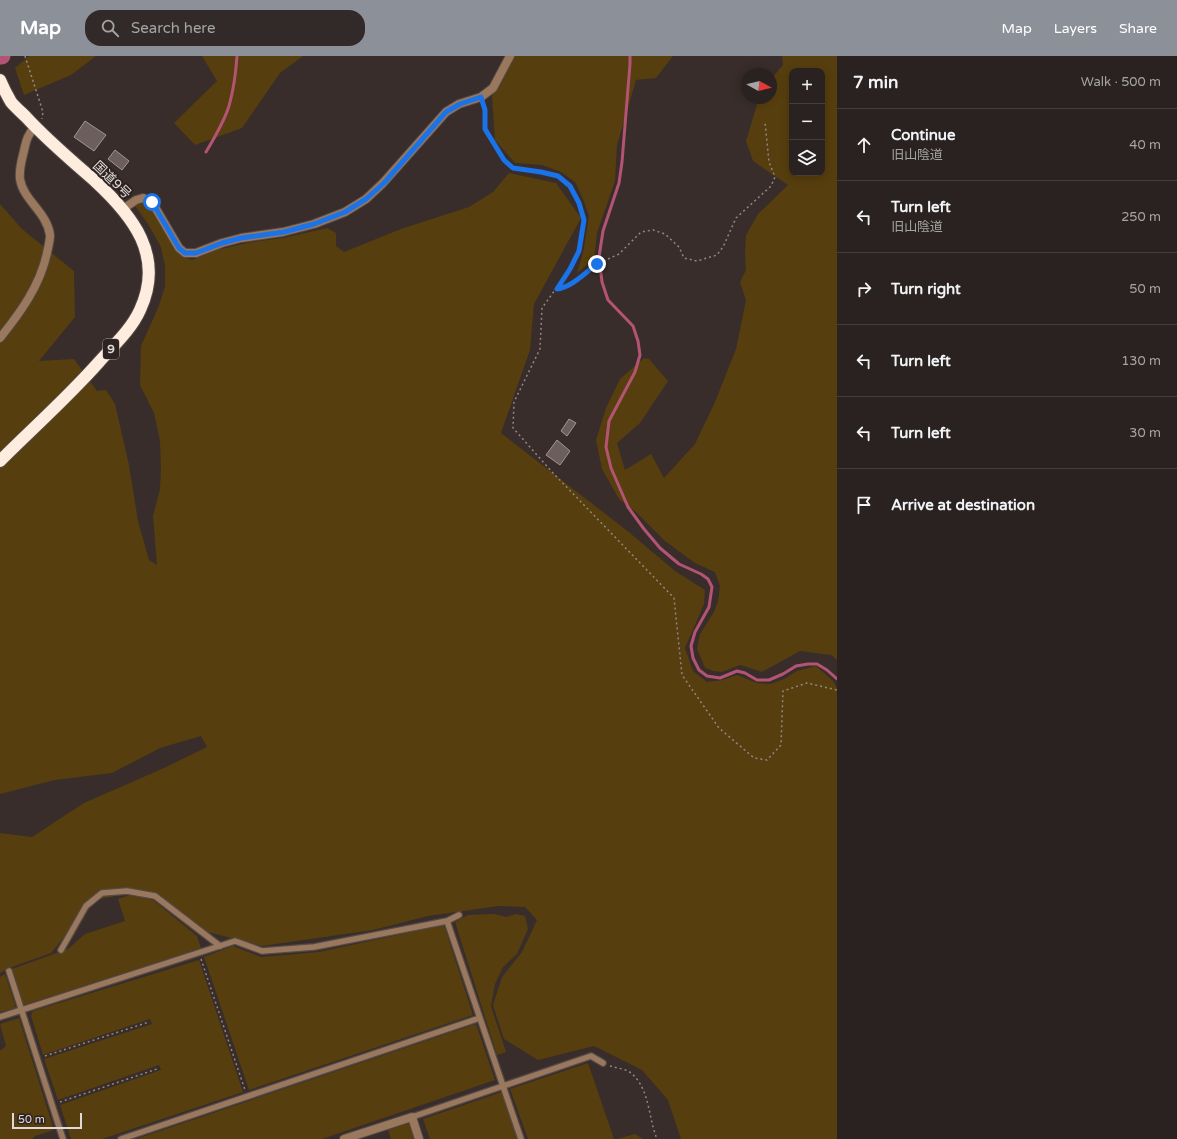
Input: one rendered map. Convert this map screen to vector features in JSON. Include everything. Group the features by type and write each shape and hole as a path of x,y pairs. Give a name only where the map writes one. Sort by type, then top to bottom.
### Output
{"highway":[{"name":"国道9号","path":"0,80 11,102 35,127 105,191 135,226 143,242 148,259 149,276 147,292 140,311 127,331 84,379 0,461"}],"street":[{"path":"122,209 136,200 143,198 152,202 179,248 185,253 196,253 222,243 241,238 284,232 314,224 345,212 366,199 384,183 446,112 460,104 481,97 493,88 510,56"},
{"path":"0,338 23,308 44,267 50,236 44,218 27,196 20,180 20,169 27,138 29,133 35,127"},
{"path":"344,1139 361,1136 412,1116 419,1139"}],"lane":[{"path":"61,950 86,906 102,893 127,891 154,896 220,946"},
{"path":"0,1017 235,941 262,951 314,947 447,921 459,915"},
{"path":"447,921 521,1139"},
{"path":"9,971 63,1139"},
{"path":"121,1139 480,1018"},
{"path":"412,1116 591,1056 603,1063"}],"path":[{"path":"25,56 43,112 41,121 35,127"},
{"path":"481,97 485,110 485,129 504,160 513,168 558,176 570,186 579,203 584,220 579,251 570,269 542,308 540,349 514,402 513,428 553,473 674,598 682,675 719,728 754,758 767,760 781,745 783,691 807,683 837,690"},
{"path":"557,289 563,288 577,280 597,264 620,254 641,232 653,230 665,234 679,247 684,258 697,261 717,255 723,248 736,218 771,186 775,177 770,162 765,122"},
{"path":"199,953 247,1096"},
{"path":"38,1059 149,1022"},
{"path":"603,1063 630,1073 644,1089 653,1130 657,1139"},
{"path":"52,1105 157,1069"}],"shaded area":[{"path":"29,56 96,56 71,75 24,95 15,68"},
{"path":"202,56 303,56 280,73 242,128 195,145 174,123 217,81"},
{"path":"506,56 673,56 656,78 636,80 617,145 615,181 597,233 594,260 577,273 583,253 589,216 575,182 561,172 542,165 515,163 495,140 492,96 505,72"},
{"path":"782,56 837,56 837,660 831,655 800,651 762,672 740,665 722,672 705,668 697,649 700,634 714,612 718,601 720,586 715,572 695,563 665,541 636,512 619,499 602,469 596,440 606,408 620,379 644,358 649,359 668,381 640,423 617,443 625,470 651,454 664,478 695,444 715,402 736,349 746,300 740,282 746,270 746,235 758,214 788,185 753,161 746,141 757,104 777,104 777,72 783,65"},
{"path":"509,173 556,183 581,218 534,304 530,350 501,433 630,533 675,571 705,590 704,604 685,648 693,671 707,682 723,680 737,675 757,683 770,684 784,679 797,671 816,666 833,681 837,688 837,1139 681,1139 668,1100 642,1070 594,1046 538,1060 504,1039 493,1005 502,977 522,952 537,920 525,907 498,906 428,916 373,930 262,946 204,931 165,900 135,892 95,900 51,953 12,967 0,973 0,833 32,837 84,803 164,768 207,747 201,736 160,748 112,773 55,780 0,794 0,204 22,229 74,271 75,317 39,361 74,359 97,391 106,390 115,404 129,465 138,521 149,560 157,565 153,516 160,489 160,441 154,413 140,385 141,346 158,308 165,287 165,266 161,247 148,224 135,206 139,202 145,203 156,215 179,252 184,257 192,260 217,250 327,228 336,233 336,246 344,252 401,229 469,207 493,192"},
{"path":"130,895 153,900 197,936 201,948 24,1005 12,969 68,949 85,934 125,921 118,899"},
{"path":"495,914 506,917 516,914 525,916 528,929 517,954 503,967 495,984 491,1006 506,1052 497,1055 455,922 468,915"},
{"path":"444,925 473,1015 249,1090 204,957 233,946 261,957 319,952"},
{"path":"199,960 243,1092 102,1139 71,1139 60,1105 161,1070 159,1065 58,1100 44,1059 152,1024 150,1019 43,1055 31,1016 33,1011"},
{"path":"5,974 16,1008 0,1012 0,977"},
{"path":"19,1018 54,1130 35,1136 32,1139 0,1139 0,1051 6,1046 0,1024"},
{"path":"476,1024 495,1080 322,1139 136,1139"},
{"path":"588,1063 614,1139 528,1139 510,1089"},
{"path":"502,1092 518,1139 430,1139 423,1119"},
{"path":"410,1123 415,1139 391,1139 388,1130"},
{"path":"635,1134 643,1139 617,1139"}],"building":[{"path":"85,121 106,135 94,151 74,137"},
{"path":"115,150 129,161 122,170 108,159"},
{"path":"569,419 576,423 567,436 561,431"},
{"path":"557,440 570,451 560,465 546,455"}],"waterway":[{"path":"206,152 222,124 229,106 237,56"},
{"path":"630,56 619,183 603,231 599,257 602,282 608,300 633,326 638,341 640,355 635,372 609,421 606,447 611,468 628,507 660,548 679,564 701,574 708,579 712,587 709,607 695,632 691,646 693,658 699,670 707,676 720,678 737,671 745,673 757,680 769,680 796,666 817,664 837,679"}],"route":[{"path":"152,202 179,248 185,253 196,253 222,243 241,238 284,232 314,224 345,212 366,199 384,183 446,112 460,104 481,97 485,110 485,129 504,160 513,168 558,176 570,186 579,203 584,220 579,251 570,269 557,289 563,288 577,280 597,264"}]}
